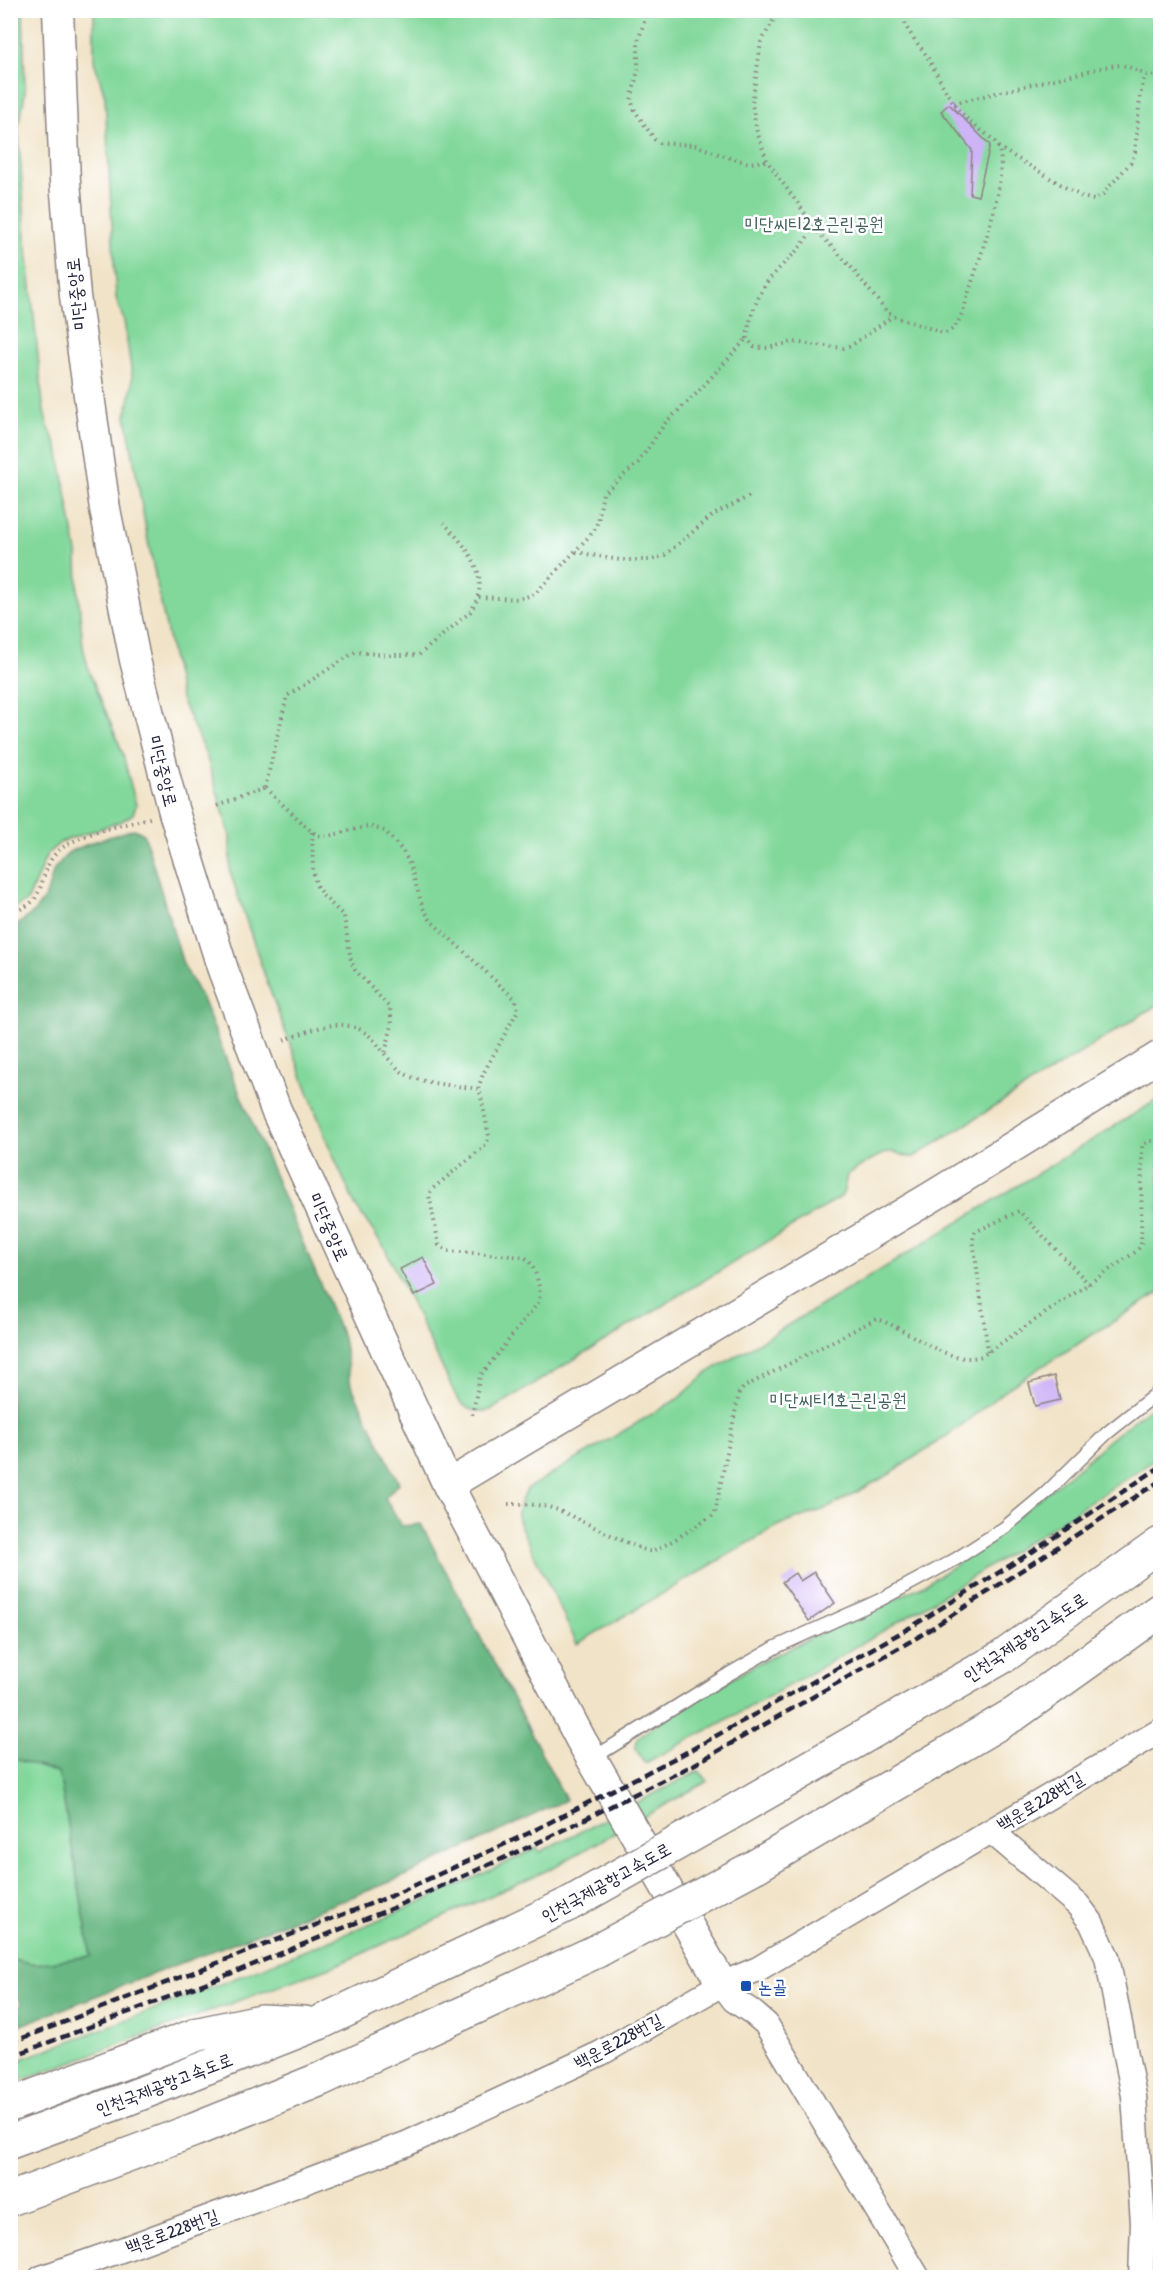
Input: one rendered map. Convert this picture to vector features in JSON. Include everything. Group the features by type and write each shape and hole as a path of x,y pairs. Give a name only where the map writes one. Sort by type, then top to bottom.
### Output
{"highway":[{"name":"인천국제공항고속도로","path":"10,2142 119,2102 319,2023 569,1904 1004,1656 1161,1544"},
{"path":"10,2199 194,2130 321,2079 597,1952 756,1866 1016,1713 1161,1610"},
{"path":"10,2105 200,2034 261,2021 319,2023"}],"street":[{"name":"미단중앙로","path":"58,10 66,182 83,358 105,509 133,648 174,812 223,970 276,1110 448,1485 592,1759 722,1984"},
{"path":"448,1485 924,1202 1161,1056"},
{"name":"백운로228번길","path":"40,2277 124,2249 406,2144 601,2053 722,1984 758,1968 1161,1731"},
{"path":"991,1831 1078,1905 1091,1922 1107,1957 1134,2096 1143,2223 1141,2277"},
{"path":"722,1984 734,2000 766,2024 918,2277"}],"lane":[{"path":"592,1759 757,1658 903,1589 1004,1528 1046,1492 1107,1433 1161,1391"}],"path":[{"path":"648,10 638,41 638,70 632,100 635,111 655,140 660,143 695,145 749,163 767,161"},
{"path":"779,10 761,42 752,104 767,161 813,225 886,311 893,316 943,333 950,333 954,329 991,222 999,181 998,147"},
{"path":"904,10 906,27 918,42 954,103 967,119 998,147 1082,197 1094,200 1131,162 1135,152 1144,75"},
{"path":"954,103 1118,65 1144,75 1161,74"},
{"path":"479,597 527,598 535,594 575,552 597,526 603,493 638,463 666,422 697,393 747,338 759,296 770,279 808,238 813,225"},
{"path":"747,338 754,347 768,348 792,342 843,348 852,345 893,316"},
{"path":"575,552 620,560 652,560 665,555 713,515 750,496"},
{"path":"266,788 287,696 355,652 419,655 470,612 479,597 478,573 472,557 444,523"},
{"path":"217,806 266,788"},
{"path":"266,788 312,832 320,836 369,826 385,831 402,850 409,862 423,909 431,921 516,1000 519,1010 483,1074 478,1089 489,1136 488,1141 429,1195 440,1245 448,1251 524,1257 531,1263 541,1293 538,1303 480,1376 472,1416"},
{"path":"10,915 25,908 36,898 52,858 64,846 88,836 174,812"},
{"path":"312,832 313,872 316,885 323,896 344,916 351,961 355,970 390,1008 392,1025 385,1053"},
{"path":"284,1041 319,1028 347,1025 360,1028 368,1032 403,1073 417,1079 478,1089"},
{"path":"508,1504 542,1505 558,1510 606,1531 641,1550 653,1551 715,1512 739,1393 744,1387 876,1318 954,1356 973,1359 988,1352 1137,1251 1141,1245 1143,1146 1148,1141 1161,1141"},
{"path":"988,1352 973,1239 975,1232 1019,1211 1089,1284"}],"green space":[{"path":"10,11 23,11 25,94 18,128 26,238 43,405 47,424 58,448 77,553 83,647 89,671 122,751 136,805 133,814 122,821 61,842 47,854 28,900 11,910"},
{"name":"미단씨티2호근린공원","path":"94,11 1160,11 1160,1003 914,1157 891,1152 869,1161 847,1175 841,1197 491,1410 476,1411 464,1406 457,1398 384,1247 355,1205 328,1144 269,988 230,872 230,835 206,755 181,699 148,541 126,416 132,375 124,321 116,298 105,96 94,61"},
{"path":"134,829 144,834 183,964 203,1001 343,1338 351,1385 399,1483 385,1498 402,1526 421,1524 566,1800 398,1879 11,2029 11,2013 21,2004 11,1984 11,1959 36,1964 91,1956 59,1773 11,1758 11,944 18,924 34,912 46,896 54,869 69,852"},
{"name":"미단씨티1호근린공원","path":"1160,1098 1160,1292 1008,1388 957,1429 886,1476 828,1508 779,1525 577,1644 518,1521 520,1504 528,1488 679,1398 707,1373 879,1271"},
{"path":"1160,1400 1160,1456 1035,1538 907,1617 777,1692 645,1763 636,1749 637,1738 760,1662 920,1587 957,1564"},
{"path":"10,1756 59,1773 91,1956 36,1964 11,1959"},
{"path":"699,1771 708,1781 550,1869 339,1964 11,2084 11,2063 343,1935 537,1848 540,1852"}],"building":[{"path":"949,104 990,145 978,196 970,194 972,150 941,111"},
{"path":"423,1257 437,1285 414,1296 400,1269"},
{"path":"1054,1376 1060,1400 1035,1406 1029,1383"},
{"path":"814,1572 835,1603 809,1621 782,1582 795,1573 800,1581"}],"railway":[{"path":"10,2043 391,1896 529,1833 689,1751 911,1627 1035,1550 1160,1467"},
{"path":"10,2057 240,1970 395,1907 535,1844 695,1764 918,1637 1160,1481"}],"place":[{"name":"논골","path":"746,1986"}]}
